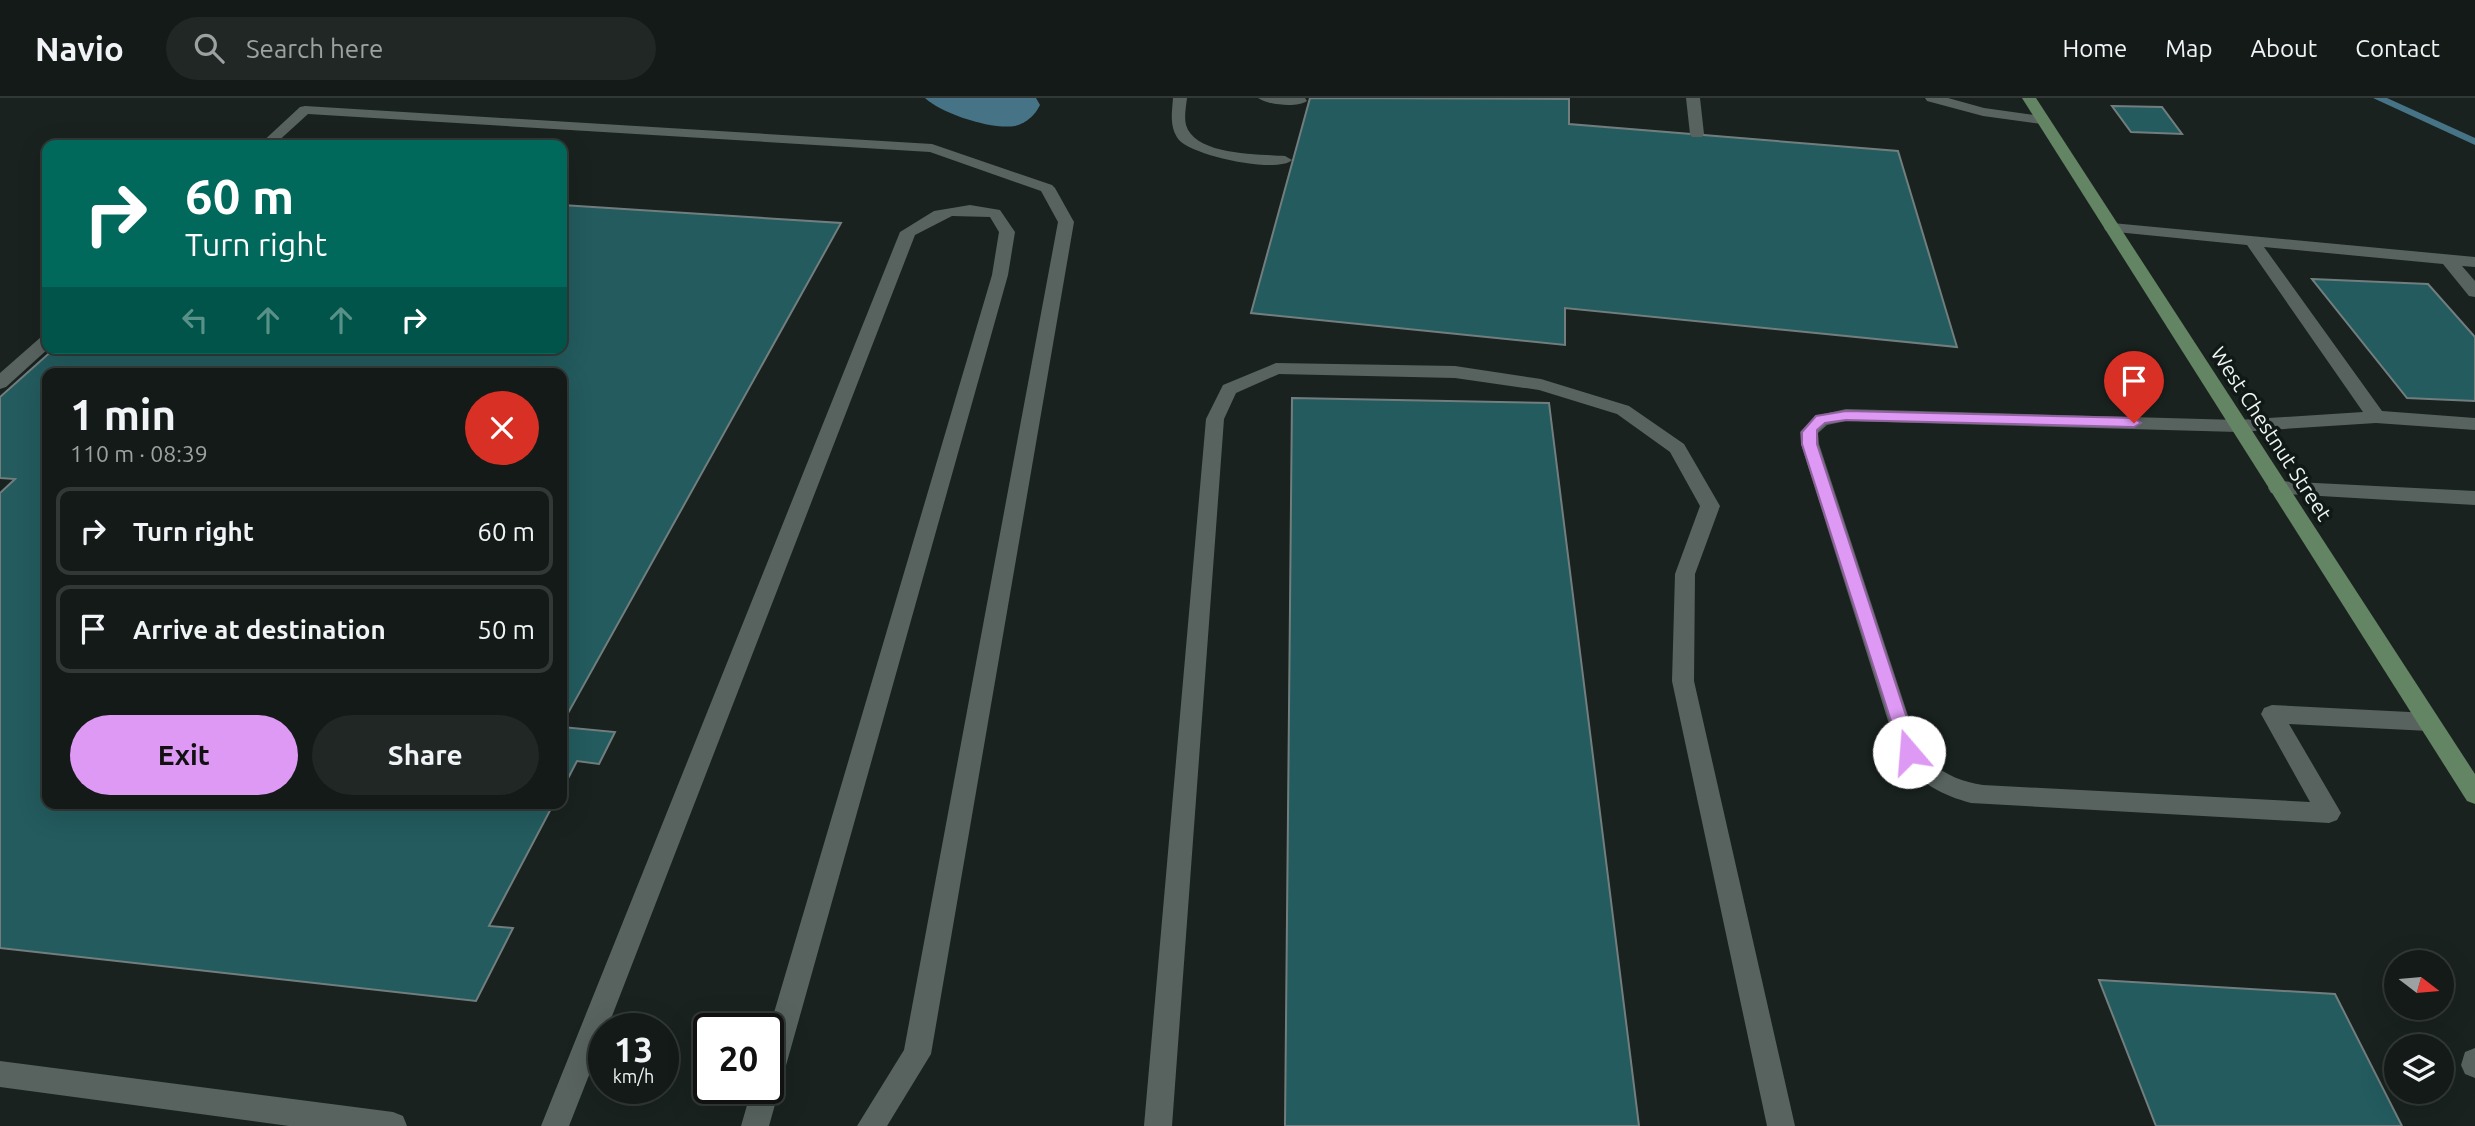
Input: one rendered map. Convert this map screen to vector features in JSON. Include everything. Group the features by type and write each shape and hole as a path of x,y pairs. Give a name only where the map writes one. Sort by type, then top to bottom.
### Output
{"main road":[{"name":"West Chestnut Street","path":"2029,98 2475,794"}],"lane":[{"path":"1180,98 1179,127 1194,147 1218,153 1284,160"},
{"path":"1265,98 1300,102"},
{"path":"1693,98 1697,134"},
{"path":"1933,98 1983,113 2042,120"},
{"path":"272,140 305,110 932,148 1046,188 1066,222 917,1054 871,1126"},
{"path":"555,1126 908,232 938,213 972,208 995,213 1007,232 1000,275 784,1024"},
{"path":"2112,228 2475,262"},
{"path":"2252,241 2376,416"},
{"path":"2448,259 2475,292"},
{"path":"0,383 42,345"},
{"path":"1158,1126 1215,418 1229,388 1276,368 1455,372 1541,385 1623,410 1677,448 1710,506 1685,574 1683,681 1781,1126"},
{"path":"2428,722 2273,714 2329,813 1970,793 1934,778 1909,752 1810,444 1809,432 1816,423 1829,417 1846,415 2238,426 2376,416 2475,424"},
{"path":"2278,488 2475,498"},
{"path":"0,1074 393,1126"},
{"path":"755,1126 761,1104"}],"water":[{"path":"925,98 1036,98 1040,105 1027,121 1005,127 955,115"}],"building":[{"path":"1310,98 1569,99 1569,124 1898,151 1957,347 1565,308 1565,345 1251,313"},
{"path":"2112,106 2162,107 2182,134 2131,132"},
{"path":"567,205 841,223 567,715 567,368 42,368 42,809 551,809 489,926 513,928 476,1001 0,948 0,493 15,479 0,478 0,397 48,354 567,354"},
{"path":"2312,279 2428,284 2475,337 2475,401 2407,398"},
{"path":"1292,398 1549,403 1639,1126 1285,1126"},
{"path":"567,727 615,732 599,764 577,761 567,780"},
{"path":"2099,980 2335,994 2384,1091 2384,1104 2391,1104 2402,1126 2156,1126"}],"waterway":[{"path":"2378,98 2475,142"}],"route":[{"path":"1909,752 1810,444 1809,432 1812,427 1821,420 1846,415 2134,423"}]}
